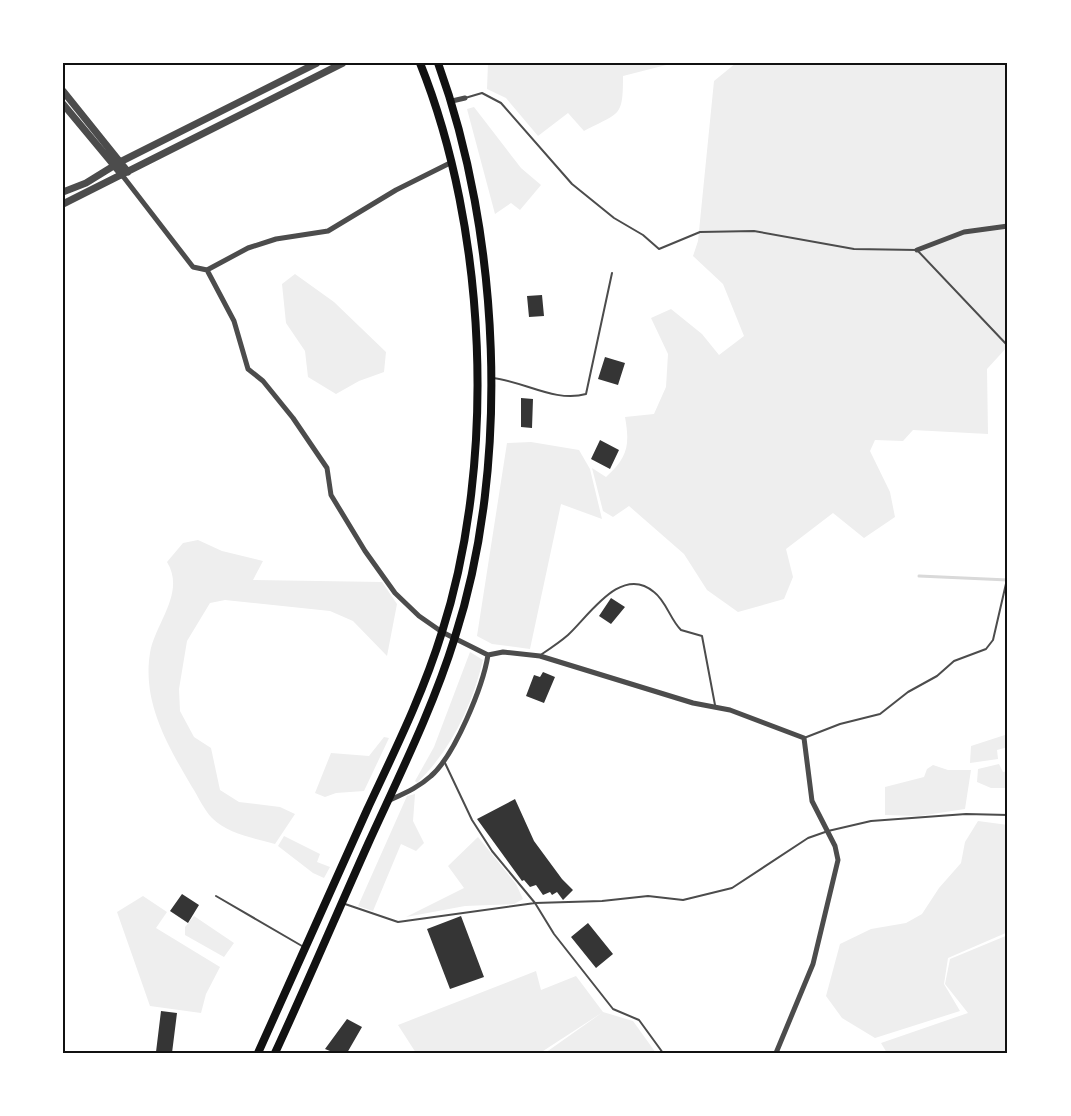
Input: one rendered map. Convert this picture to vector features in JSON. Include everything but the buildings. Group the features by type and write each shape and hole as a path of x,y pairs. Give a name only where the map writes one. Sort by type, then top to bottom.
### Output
{"main road":[{"path":"275,1053 390,800 455,638 467,596 486,482 490,378 482,237 452,101 438,63"},
{"path":"258,1053 407,724 442,632 457,577 469,502 476,410 471,272 442,126 420,64"}],"street":[{"path":"63,192 86,183 117,163 317,63"},
{"path":"63,204 343,63"},
{"path":"63,91 193,267 207,270 248,248 276,239 328,231 396,190 450,163"},
{"path":"452,101 465,98"},
{"path":"63,104 117,163"},
{"path":"917,250 964,232 1008,226"},
{"path":"207,270 234,321 248,369 278,398 327,468 331,495 369,558 395,593 442,632 488,655 503,652 540,656 693,704 715,705 804,738 812,801 828,831 838,860 813,964 776,1053"},
{"path":"390,800 417,787 444,761 480,690 488,655"}],"lane":[{"path":"465,98 482,93 501,103 572,184 614,219 643,235 659,249 700,232 754,231 854,249 917,250 1008,346"},
{"path":"490,378 538,391 579,396 586,394 612,273"},
{"path":"804,738 840,724 880,714 908,692 937,676 954,661 986,649 993,640 1002,591 1008,575"},
{"path":"540,656 566,636 611,591 624,586 642,586 658,596 681,630 702,636 715,705"},
{"path":"444,761 472,820 492,851 535,903 554,934 613,1009 639,1020 663,1053"},
{"path":"343,903 398,922 535,903 602,901 648,896 683,900 732,888 808,838 828,831 872,821 966,814 1008,815"},
{"path":"216,896 305,947"}],"shaded area":[{"path":"488,63 674,63 623,76 620,107 617,112 605,120 584,131 568,113 538,136 506,98 487,89"},
{"path":"736,63 1008,63 1008,346 987,369 988,434 913,430 903,441 875,440 870,451 890,492 895,517 864,538 833,513 786,549 793,577 784,599 738,612 707,590 684,554 629,506 613,517 603,511 592,468 606,477 613,470 626,450 625,417 654,414 666,387 668,354 651,318 671,309 702,334 719,355 744,336 723,284 693,256 698,241 714,81"},
{"path":"474,107 521,168 541,185 520,210 511,203 495,214 467,109"},
{"path":"295,274 334,302 386,352 384,372 359,381 336,394 308,377 305,351 286,323 282,284"},
{"path":"531,442 579,450 590,469 602,519 561,504 530,649 492,644 477,636 507,443"},
{"path":"198,540 222,551 263,561 253,580 382,582 397,604 387,656 353,621 330,611 225,600 210,603 187,641 179,689 180,711 194,737 211,748 220,790 239,802 280,807 295,814 275,844 233,832 209,815 174,756 153,707 149,671 150,653 168,608 173,585 172,574 167,562 183,543"},
{"path":"470,652 483,660 473,694 450,742 417,783 415,781 434,747"},
{"path":"1008,734 1008,747 997,750 998,759 970,763 971,746"},
{"path":"384,737 389,738 364,791 336,793 325,797 315,793 331,753 369,756"},
{"path":"999,764 1003,772 1008,771 1008,788 991,788 977,782 978,769"},
{"path":"933,765 948,770 971,770 965,809 919,816 885,815 885,787 924,777 927,769"},
{"path":"415,794 413,821 424,843 416,851 401,844 373,911 358,906 407,796"},
{"path":"978,821 1008,825 1008,932 948,958 944,984 960,1011 875,1038 842,1018 826,996 840,944 871,929 906,923 922,914 939,888 961,863 965,842"},
{"path":"284,836 320,854 317,862 330,867 324,878 313,873 278,846"},
{"path":"478,837 516,884 523,899 514,904 465,906 406,917 464,888 448,866"},
{"path":"143,896 167,912 156,928 220,967 206,994 201,1013 150,1006 117,912"},
{"path":"194,916 234,943 224,957 185,935 185,927"},
{"path":"1008,935 1008,1053 887,1053 881,1043 968,1013 945,984 950,959"},
{"path":"536,971 541,990 576,976 603,1012 540,1053 416,1053 398,1025"},
{"path":"603,1012 633,1021 656,1053 545,1053"}],"waterway":[{"path":"919,576 1008,580"}]}
